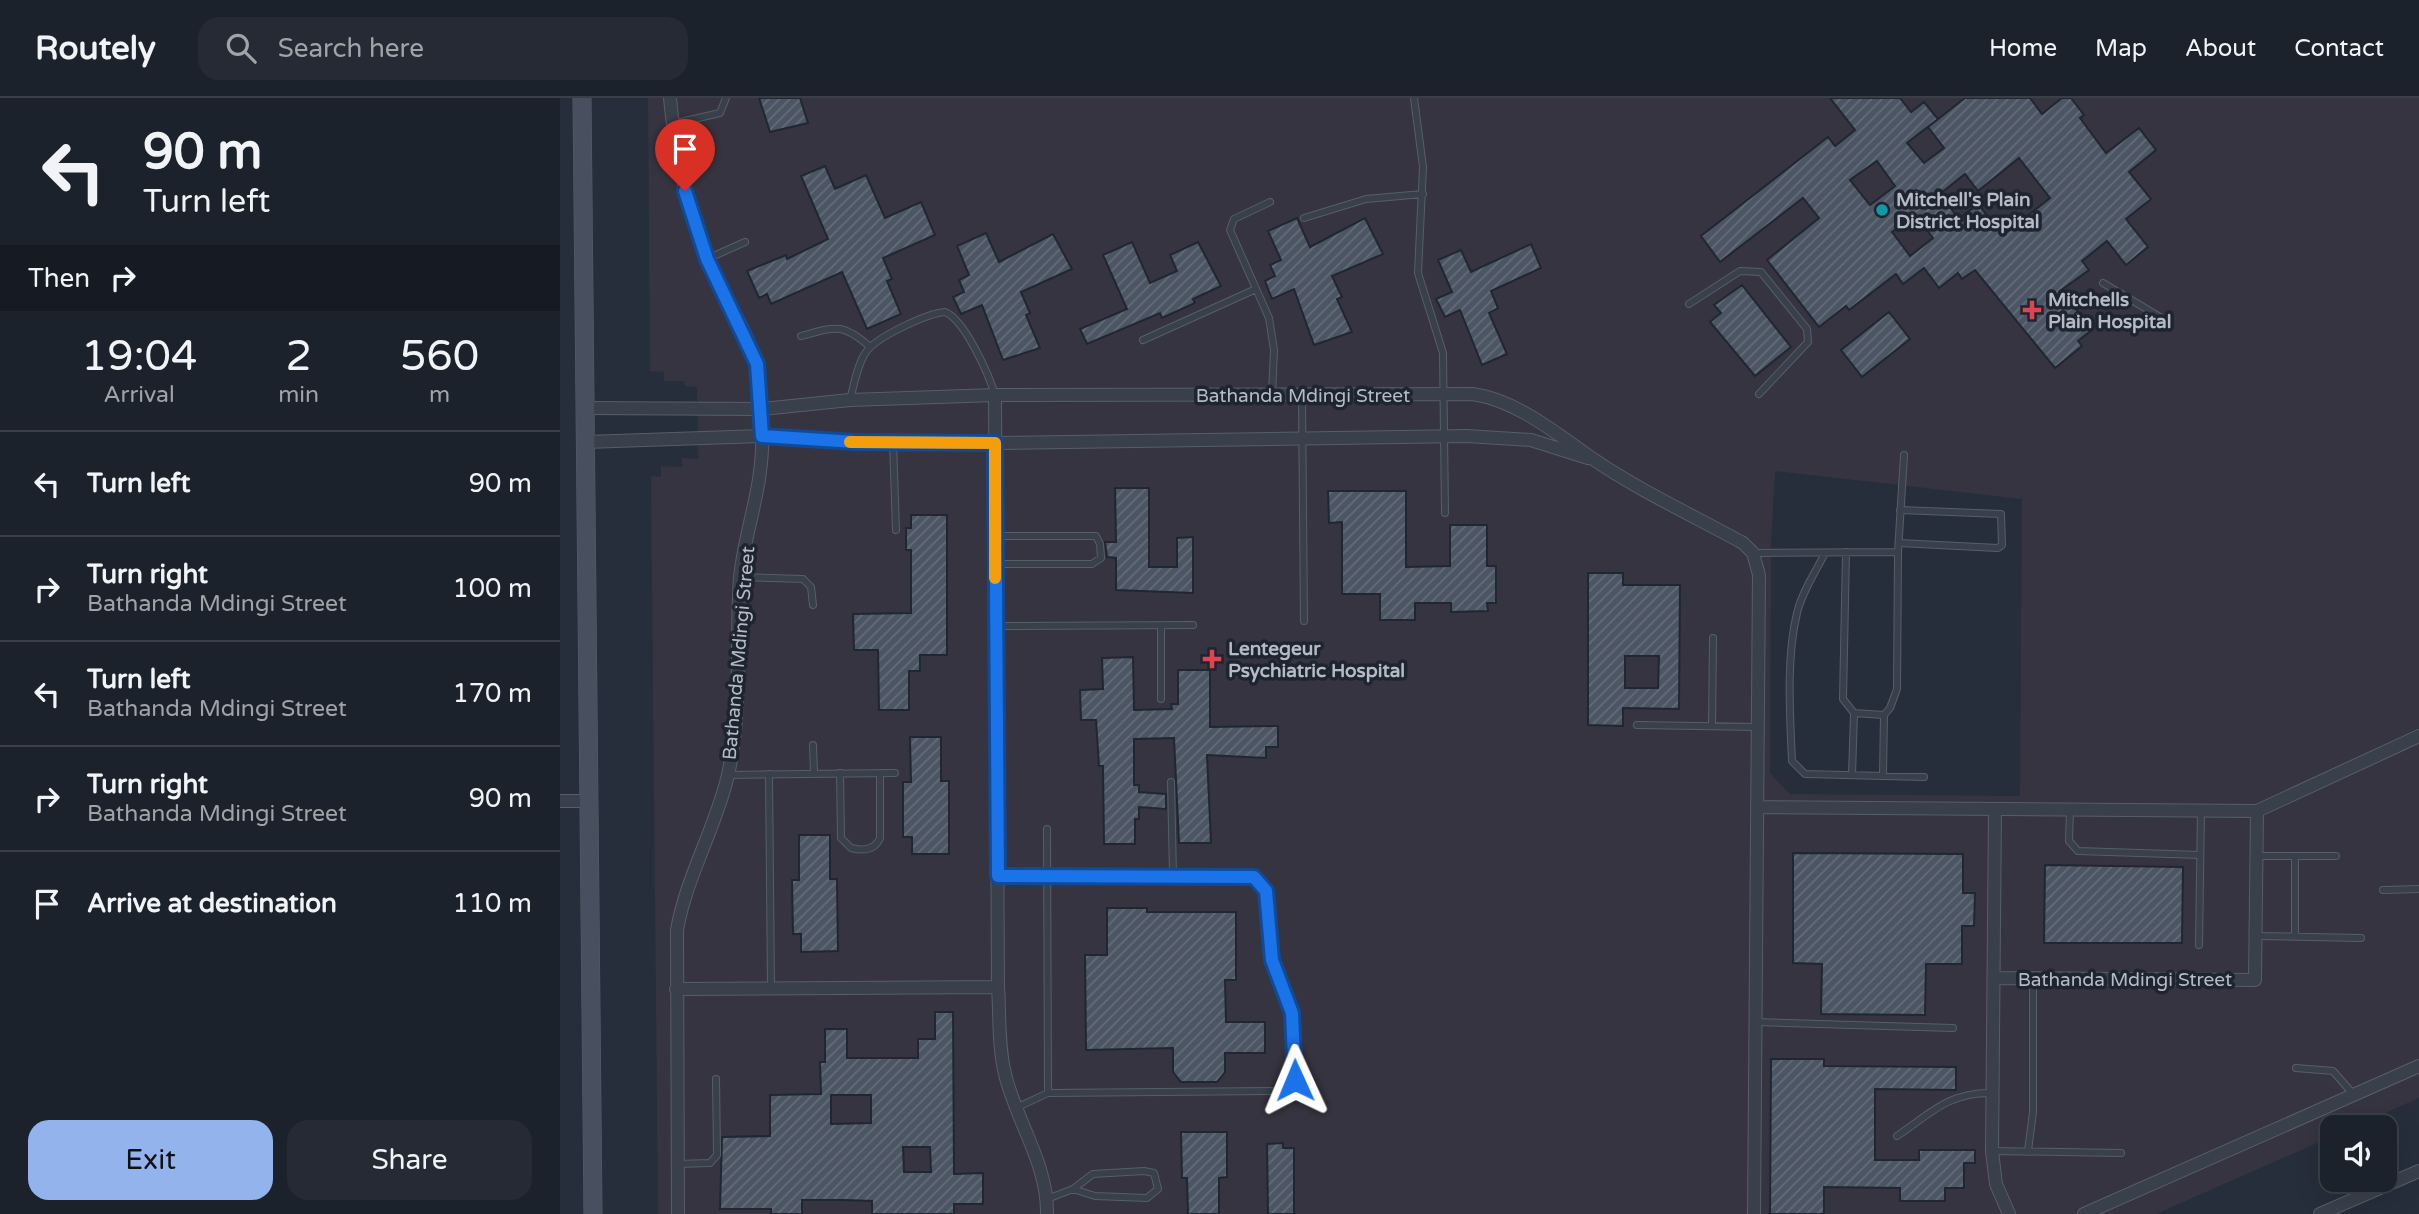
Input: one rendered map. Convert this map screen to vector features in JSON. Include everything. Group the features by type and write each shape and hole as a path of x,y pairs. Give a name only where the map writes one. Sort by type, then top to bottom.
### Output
{"main road":[{"path":"582,98 593,1214"}],"street":[{"name":"Bathanda Mdingi Street","path":"670,98 679,167 707,259 752,348 762,409 759,477 740,577 737,707 728,775 712,832 680,909 677,930 678,1214"},
{"name":"Bathanda Mdingi Street","path":"585,408 762,409 850,400 995,395 1490,397 1569,440 1592,459 1743,543 1753,554"},
{"path":"995,395 998,987 1004,1073 1034,1150 1047,1199 1047,1214"},
{"name":"Bathanda Mdingi Street","path":"586,442 762,436 995,443 1446,436 1531,440 1592,459"},
{"path":"1753,554 1759,575 1754,1214"},
{"path":"1757,807 2258,811 2419,736"},
{"path":"560,801 588,801"},
{"name":"Bathanda Mdingi Street","path":"1995,810 1992,1151 1996,1184 2009,1214"},
{"name":"Bathanda Mdingi Street","path":"1994,978 2255,980 2258,811"},
{"path":"676,989 998,987"},
{"path":"2084,1214 2419,1066"},
{"path":"2320,1214 2419,1171"}],"lane":[{"path":"672,124 720,113 726,98"},
{"path":"1414,98 1423,194 1418,273 1442,344 1442,395 1446,436 1445,513"},
{"path":"1304,218 1366,199 1423,194"},
{"path":"1270,202 1238,216 1230,226 1272,334 1272,395"},
{"path":"707,259 745,242"},
{"path":"1689,304 1740,271 1750,269 1761,272 1801,319 1807,329 1808,342 1759,394"},
{"path":"2103,283 2165,320"},
{"path":"1143,340 1256,289"},
{"path":"850,400 862,359 870,347 881,339 945,312 957,321 986,369 995,395"},
{"path":"801,336 834,327 845,328 870,347"},
{"path":"1302,396 1304,621"},
{"path":"893,442 896,530"},
{"path":"1883,776 1884,715 1890,708 1897,689 1898,552 1904,455"},
{"path":"1899,544 1998,548 2002,545 2001,514 1900,510"},
{"path":"995,536 1096,536 1100,544 1101,558 1092,564 995,564"},
{"path":"1846,552 1843,699 1854,713 1852,775"},
{"path":"1753,554 1898,552"},
{"path":"1825,553 1802,597 1794,631 1791,656 1792,761 1805,774 1924,777"},
{"path":"740,577 803,579 811,587 813,605"},
{"path":"1161,625 1161,699"},
{"path":"996,626 1193,625"},
{"path":"1712,726 1713,638"},
{"path":"1854,713 1884,715"},
{"path":"1637,725 1758,727"},
{"path":"813,745 814,774"},
{"path":"840,773 840,834 846,845 855,849 872,848 879,841 880,773"},
{"path":"728,775 895,773"},
{"path":"769,774 772,988"},
{"path":"1171,782 1173,876"},
{"path":"2070,810 2069,841 2078,851 2200,855"},
{"path":"2199,945 2201,811"},
{"path":"1047,829 1048,1093"},
{"path":"2256,856 2336,856"},
{"path":"2295,857 2295,936"},
{"path":"998,876 1245,876 1262,883 1266,891 1276,977 1292,1013 1295,1070 1292,1086 1286,1091 1048,1093 1016,1108"},
{"path":"2383,890 2419,889"},
{"path":"2256,936 2361,938"},
{"path":"2028,1151 2033,1112 2033,978"},
{"path":"1755,1022 1953,1028"},
{"path":"2296,1068 2333,1071 2354,1095"},
{"path":"678,1164 710,1163 717,1155 716,1079"},
{"path":"1898,1136 1953,1098 1964,1094 1992,1093"},
{"path":"1992,1151 2121,1153"},
{"path":"1047,1199 1073,1189 1087,1177 1101,1173 1144,1171 1154,1173 1158,1181 1158,1189 1147,1198 1095,1196 1073,1189"}],"shaded area":[{"name":"Lentegeur Psychiatric Hospital","path":"648,98 2419,98 2419,1098 2381,1115 2320,1115 2320,1142 2156,1214 658,1214 651,476 661,477 661,466 682,467 682,458 698,459 697,387 685,386 684,381 664,381 664,372 650,371","holes":["1775,471 2022,499 2020,796 1790,794 1770,773 1771,545"]}],"building":[{"path":"759,98 800,98 808,123 770,132"},
{"name":"Mitchell's Plain District Hospital","path":"1830,98 1900,98 1911,112 1924,102 1938,119 1907,143 1924,163 1944,148 1928,127 1965,98 2030,98 2042,114 2062,98 2071,98 2084,115 2080,118 2106,153 2139,128 2156,150 2129,172 2151,199 2126,219 2148,247 2126,265 2107,241 2082,261 2089,270 2060,291 2093,329 2078,341 2082,346 2055,368 1975,270 1962,279 1958,273 1939,288 1924,268 1903,284 1896,274 1849,310 1846,306 1819,327 1767,260 1819,218 1803,198 1720,262 1701,236 1828,137 1835,146 1855,130","holes":["2019,158 2050,198 2003,235 1978,204 1959,219 1940,194 1965,174 1978,191","1877,161 1895,186 1870,205 1850,180","1915,215 1933,238 1910,256 1892,232"]},
{"path":"825,166 835,189 866,175 885,218 921,202 935,235 883,258 892,279 887,281 901,314 867,329 842,272 771,304 767,294 759,298 747,271 786,255 787,259 828,239 801,176"},
{"path":"1297,218 1310,247 1365,218 1383,254 1332,276 1342,297 1337,299 1352,332 1314,345 1294,289 1272,299 1265,281 1275,276 1270,265 1281,260 1268,231"},
{"path":"986,233 999,262 1053,234 1072,269 1021,292 1030,313 1026,315 1040,348 1003,360 982,305 961,314 953,297 964,292 959,280 969,275 957,246"},
{"path":"1132,242 1150,283 1177,271 1170,255 1198,242 1221,286 1193,299 1195,303 1162,318 1160,313 1087,344 1080,329 1127,309 1103,255"},
{"path":"1531,244 1541,268 1491,291 1498,308 1489,313 1507,354 1482,365 1460,310 1445,317 1436,299 1452,292 1438,260 1461,250 1471,272"},
{"path":"1742,285 1791,347 1755,376 1710,322 1721,313 1714,305"},
{"path":"1889,312 1910,339 1862,377 1841,350"},
{"path":"1115,488 1149,488 1149,567 1177,567 1177,538 1193,537 1193,593 1116,590 1116,558 1107,557 1105,542 1116,542"},
{"path":"1328,491 1406,491 1406,567 1450,566 1450,525 1487,525 1487,566 1496,566 1496,603 1487,603 1488,611 1451,612 1451,603 1415,603 1415,620 1380,620 1380,594 1342,594 1342,522 1329,523"},
{"path":"911,515 947,515 947,655 920,655 920,671 909,671 909,710 879,710 878,650 854,650 853,614 911,613 911,550 906,550 906,528 911,528"},
{"path":"1588,573 1623,573 1623,585 1680,585 1679,709 1623,708 1623,726 1588,725","holes":["1625,656 1659,656 1658,688 1625,688"]},
{"path":"1133,657 1134,710 1172,709 1171,704 1178,704 1178,670 1210,670 1210,727 1278,726 1278,747 1266,747 1266,758 1207,755 1211,843 1179,843 1174,738 1134,739 1134,785 1139,785 1139,792 1166,794 1166,809 1139,807 1139,819 1135,819 1135,844 1104,844 1103,766 1099,766 1096,720 1081,720 1080,690 1103,689 1102,658"},
{"path":"910,737 941,737 941,781 949,781 949,854 912,854 912,837 903,837 903,782 911,782"},
{"path":"799,835 830,835 830,879 837,879 838,951 801,952 801,934 793,934 792,880 799,880"},
{"path":"1793,853 1963,854 1963,893 1975,893 1974,926 1962,926 1962,964 1926,964 1925,1015 1821,1014 1822,964 1793,963"},
{"path":"2045,865 2183,867 2182,943 2044,943"},
{"path":"1107,908 1147,908 1147,912 1236,912 1236,980 1225,980 1226,1022 1265,1022 1265,1053 1225,1053 1225,1072 1217,1082 1181,1082 1173,1072 1173,1048 1086,1050 1085,955 1107,955"},
{"path":"935,1012 953,1012 954,1174 983,1173 983,1204 954,1204 954,1214 872,1214 872,1201 844,1200 802,1200 802,1214 771,1214 771,1209 720,1209 722,1137 770,1136 770,1095 821,1094 820,1062 825,1062 825,1029 847,1029 847,1058 918,1058 918,1039 935,1039","holes":["831,1095 871,1095 871,1123 831,1124","903,1147 930,1147 931,1172 904,1172"]},
{"path":"1771,1059 1824,1059 1824,1066 1956,1067 1956,1090 1875,1089 1875,1160 1919,1160 1919,1150 1975,1150 1975,1163 1964,1163 1964,1188 1945,1188 1945,1201 1900,1201 1900,1188 1824,1187 1824,1214 1770,1214"},
{"path":"1181,1132 1227,1132 1227,1177 1219,1178 1219,1214 1188,1214 1187,1178 1182,1178"},
{"path":"1283,1143 1283,1148 1294,1148 1294,1214 1268,1214 1267,1144"}],"slow traffic":[{"path":"850,442 995,443 995,578"}],"place":[{"name":"Mitchell's Plain District Hospital","path":"1882,210"},
{"name":"Mitchells Plain Hospital","path":"2032,310"},
{"name":"Lentegeur Psychiatric Hospital","path":"1212,659"}],"route":[{"path":"685,191 707,259 752,348 757,364 762,436 855,442 995,443 998,876 1254,877 1262,883 1266,891 1272,960 1276,977 1292,1013 1295,1080"}]}
